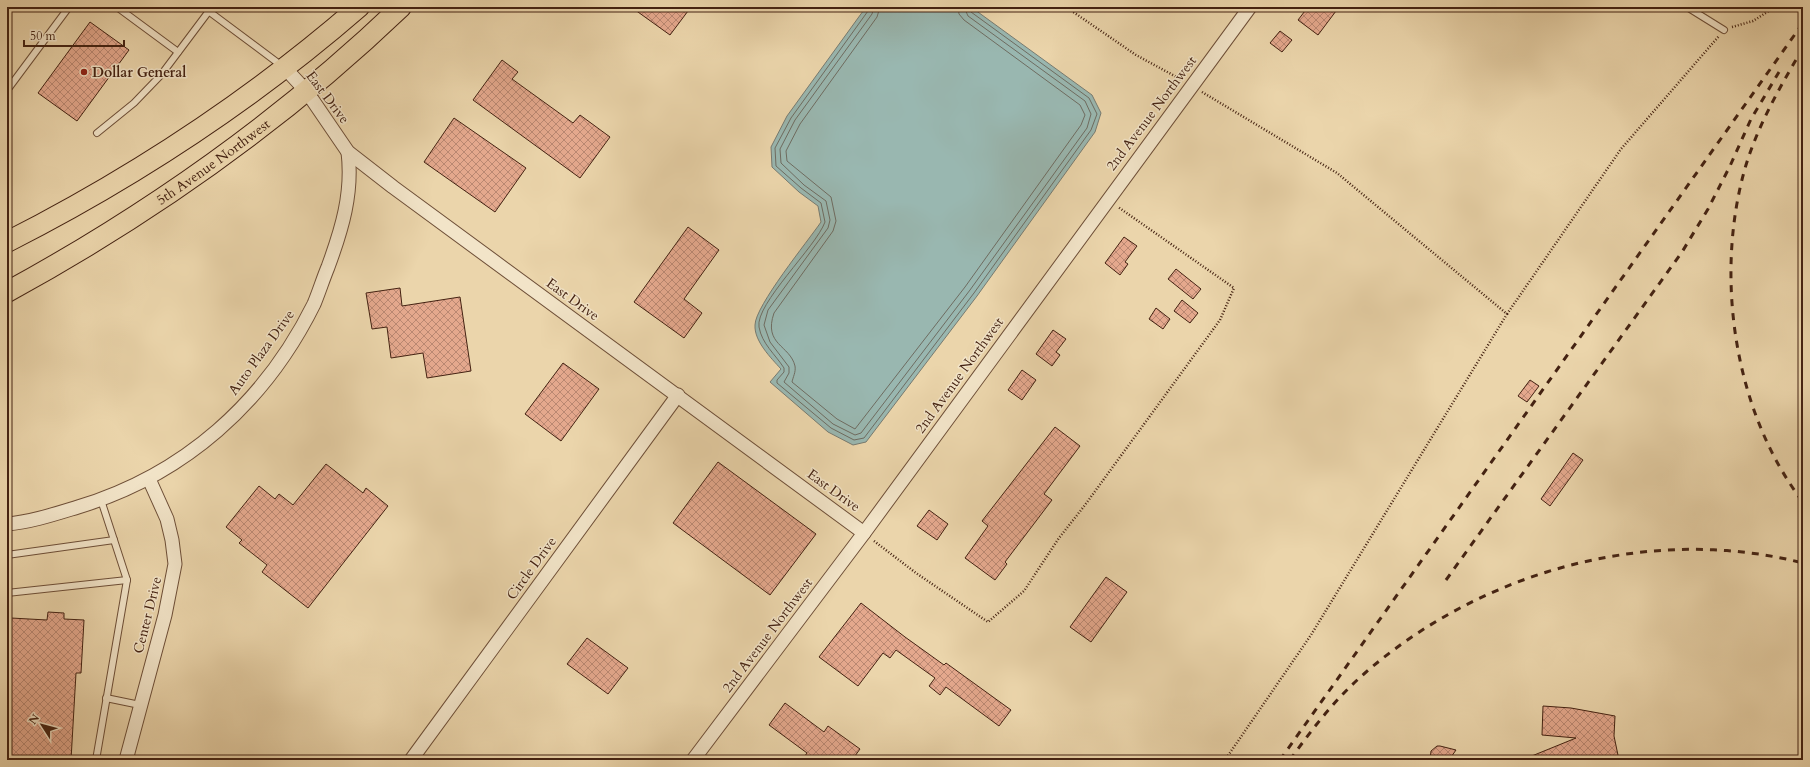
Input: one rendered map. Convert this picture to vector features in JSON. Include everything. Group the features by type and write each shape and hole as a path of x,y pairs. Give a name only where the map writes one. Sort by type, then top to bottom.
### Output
{"main road":[{"path":"7,242 43,224 159,156 222,114 285,68 359,7"},
{"name":"5th Avenue Northwest","path":"7,292 63,261 163,199 262,128 362,44 401,7"}],"street":[{"name":"2nd Avenue Northwest","path":"693,760 864,532 1250,7"},
{"name":"East Drive","path":"285,68 306,92 348,152 393,187 864,532"},
{"name":"Auto Plaza Drive","path":"7,524 48,516 101,500 148,479 202,445 229,421 255,394 297,335 314,302 340,234 348,198 351,172 348,152"},
{"name":"Circle Drive","path":"411,760 678,396"},
{"name":"Center Drive","path":"126,760 165,615 175,564 172,540 167,519 148,479"}],"lane":[{"path":"7,88 8,89 69,7"},
{"path":"117,7 178,52"},
{"path":"203,7 210,9 285,68"},
{"path":"1687,7 1724,30"},
{"path":"97,133 134,103 161,75 210,9"},
{"path":"96,760 127,580 101,500"},
{"path":"7,555 114,540"},
{"path":"7,593 127,580"},
{"path":"106,698 140,705"}],"path":[{"path":"1066,7 1136,55 1192,86 1337,173 1507,314"},
{"path":"1225,760 1311,634 1507,314 1621,150 1724,30 1753,21 1775,7"},
{"path":"864,532 916,573 988,622 1024,591 1059,538 1085,505 1220,320 1234,288 1107,200"}],"water":[{"path":"866,7 971,7 1092,95 1101,113 1095,132 977,296 866,442 853,445 828,432 770,382 781,369 760,343 755,331 755,325 757,316 772,289 821,222 818,206 799,192 772,167 771,147 787,116"}],"building":[{"path":"631,7 691,7 670,35"},
{"path":"1308,7 1339,7 1318,35 1298,20"},
{"name":"Dollar General","path":"90,22 129,50 77,121 38,93"},
{"path":"1280,31 1292,40 1282,52 1270,43"},
{"path":"502,60 518,72 512,79 573,123 580,115 610,137 580,178 473,100"},
{"path":"454,118 526,168 495,212 424,162"},
{"path":"688,227 719,250 684,299 702,313 684,338 634,302"},
{"path":"1124,237 1137,246 1125,262 1128,264 1120,275 1105,263"},
{"path":"1176,269 1201,289 1193,299 1168,279"},
{"path":"400,288 402,306 460,297 471,371 427,378 423,353 391,358 387,327 372,329 366,293"},
{"path":"1182,300 1198,313 1190,323 1174,311"},
{"path":"1156,308 1170,319 1163,329 1149,319"},
{"path":"1053,330 1066,339 1056,352 1060,355 1052,366 1036,354"},
{"path":"563,363 599,389 561,441 525,414"},
{"path":"1022,370 1036,380 1022,400 1008,390"},
{"path":"1530,380 1539,386 1527,402 1518,396"},
{"path":"1055,427 1080,446 1044,494 1052,500 1005,562 1007,564 995,580 965,558 988,526 982,521"},
{"path":"1573,453 1583,460 1550,506 1541,499"},
{"path":"718,462 816,534 770,595 673,523"},
{"path":"326,464 363,493 366,488 388,506 308,608 262,572 267,565 239,543 242,540 226,527 259,486 275,499 279,494 293,505"},
{"path":"929,510 948,524 937,540 917,526"},
{"path":"1106,577 1127,592 1091,642 1070,627"},
{"path":"861,603 944,665 946,663 1011,710 999,726 946,687 940,695 929,686 935,678 896,650 890,658 883,653 858,686 819,657"},
{"path":"48,612 64,613 64,619 84,620 81,673 76,673 71,760 7,759 7,676 11,618 47,620"},
{"path":"587,638 628,668 608,694 567,664"},
{"path":"785,703 824,732 828,726 860,749 852,760 802,760 807,753 769,725"},
{"path":"1543,706 1571,708 1615,716 1614,736 1619,760 1522,760 1576,738 1542,735"},
{"path":"1437,746 1456,750 1449,760 1430,760 1431,751"}],"railway":[{"path":"1280,760 1803,23"},
{"path":"1803,48 1764,119 1751,149 1736,207 1732,250 1732,295 1736,340 1746,384 1760,426 1779,466 1803,502"},
{"path":"1446,580 1682,252 1708,209 1730,166 1751,119 1779,72"},
{"path":"1290,760 1325,714 1365,673 1411,637 1461,607 1515,583 1571,565 1628,554 1687,549 1745,552 1803,563"}],"place":[{"name":"Dollar General","path":"84,72"}]}
